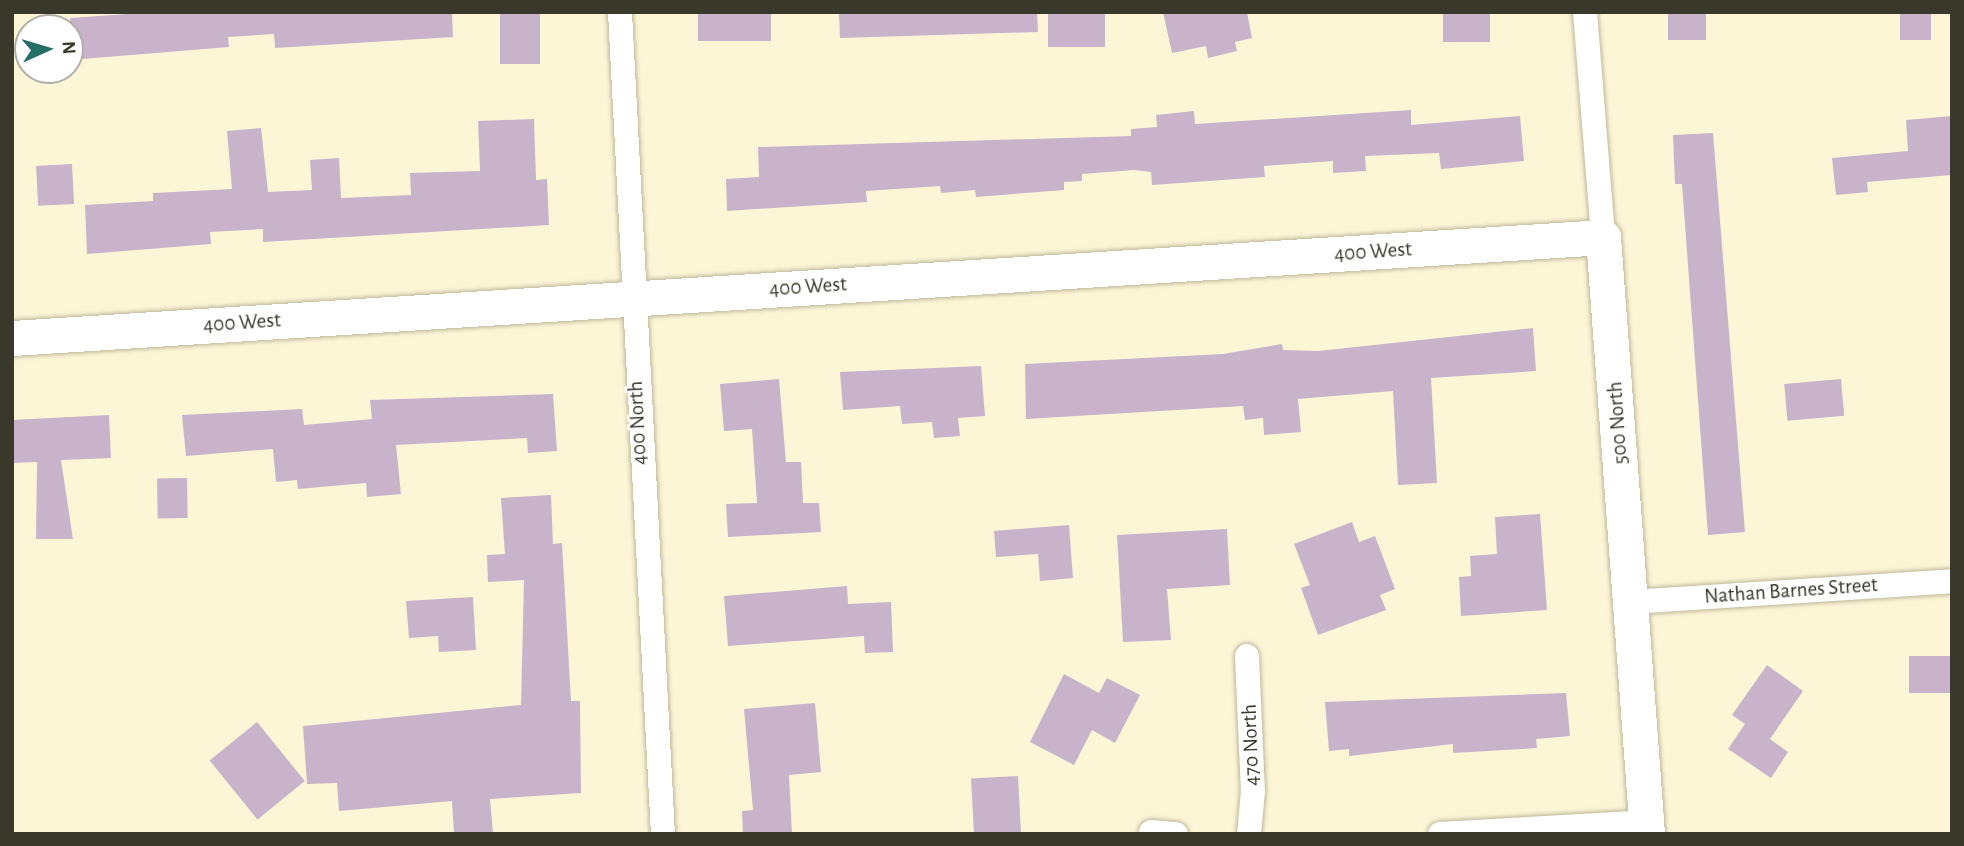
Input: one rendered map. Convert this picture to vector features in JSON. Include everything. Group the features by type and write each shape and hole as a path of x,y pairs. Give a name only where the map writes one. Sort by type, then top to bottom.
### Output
{"street":[{"name":"400 North","path":"620,12 663,834"},
{"name":"500 North","path":"1586,12 1646,828"},
{"name":"400 West","path":"12,338 1603,237"},
{"name":"Nathan Barnes Street","path":"1631,602 1952,580"},
{"name":"470 North","path":"1247,656 1253,791 1249,834"},
{"path":"1440,834 1646,828"},
{"path":"1151,832 1176,834"}],"building":[{"path":"156,12 452,12 453,37 275,48 274,34 228,37 229,47 84,59 84,17"},
{"path":"500,12 540,12 540,64 500,64"},
{"path":"698,12 771,12 771,41 698,41"},
{"path":"839,12 1037,12 1038,32 840,38"},
{"path":"1048,12 1105,12 1105,47 1048,47"},
{"path":"1163,12 1247,12 1252,38 1235,42 1237,51 1208,58 1206,46 1172,53"},
{"path":"1443,12 1490,12 1490,42 1443,42"},
{"path":"1668,12 1706,12 1706,40 1668,40"},
{"path":"1900,12 1931,12 1931,40 1900,40"},
{"path":"1411,110 1411,125 1520,116 1524,161 1441,169 1439,153 1365,156 1366,171 1333,173 1333,161 1264,166 1265,177 1152,185 1151,172 1134,170 1082,174 1082,181 1064,182 1064,190 976,197 975,190 941,193 940,186 866,191 867,202 727,211 726,179 759,177 758,147 1131,136 1131,129 1157,127 1156,115 1194,111 1195,124"},
{"path":"1952,116 1952,175 1867,182 1868,192 1836,195 1832,158 1908,151 1906,120"},
{"path":"534,119 536,180 547,179 549,225 263,242 263,229 210,232 211,244 87,254 85,205 153,201 153,193 232,189 227,131 261,128 268,192 312,190 310,160 339,158 341,198 411,195 410,173 480,171 478,121"},
{"path":"1713,133 1745,532 1708,535 1682,184 1675,184 1673,135"},
{"path":"72,164 74,204 38,206 36,166"},
{"path":"1533,328 1536,371 1431,378 1437,483 1398,485 1393,391 1298,399 1301,432 1264,435 1263,418 1245,420 1243,406 1026,419 1025,364 1223,354 1282,344 1283,350 1318,351"},
{"path":"981,366 985,416 958,418 960,436 934,438 932,422 902,424 900,406 843,410 840,372"},
{"path":"779,379 786,462 801,462 803,503 819,503 821,532 728,537 726,504 757,503 752,429 724,431 720,384"},
{"path":"1841,379 1844,416 1787,421 1784,384"},
{"path":"553,394 557,451 528,453 527,438 396,445 401,494 367,497 366,483 298,489 297,480 276,482 273,449 186,456 182,415 302,409 304,425 372,419 370,400"},
{"path":"109,415 111,458 61,460 73,539 36,539 37,462 12,463 12,420"},
{"path":"187,478 188,518 158,519 157,479"},
{"path":"551,495 553,544 562,543 571,701 580,701 581,793 490,799 493,834 454,834 452,801 339,811 337,783 307,784 303,726 521,705 524,580 488,582 487,555 505,554 501,498"},
{"path":"1540,514 1547,610 1461,616 1459,577 1471,576 1470,556 1497,554 1495,517"},
{"path":"1352,522 1359,542 1375,536 1395,589 1380,595 1386,610 1318,635 1301,588 1310,585 1294,544"},
{"path":"1069,525 1073,578 1040,581 1038,554 996,557 994,531"},
{"path":"1227,529 1230,585 1167,589 1171,640 1123,642 1117,535"},
{"path":"847,586 848,604 891,602 893,652 865,653 864,636 728,646 724,596"},
{"path":"473,597 476,650 439,652 438,636 409,638 406,601"},
{"path":"1909,656 1952,656 1952,693 1909,693"},
{"path":"1767,665 1803,691 1770,739 1788,752 1771,778 1728,749 1745,724 1732,715"},
{"path":"1064,674 1099,693 1107,678 1140,695 1115,743 1092,730 1074,765 1030,742"},
{"path":"1566,693 1570,736 1536,739 1537,748 1453,753 1453,744 1349,756 1349,749 1329,751 1325,702"},
{"path":"815,703 821,772 789,775 792,834 743,834 742,811 753,810 744,709"},
{"path":"257,722 305,781 257,819 210,760"},
{"path":"1018,776 1021,834 974,834 971,778"}]}
